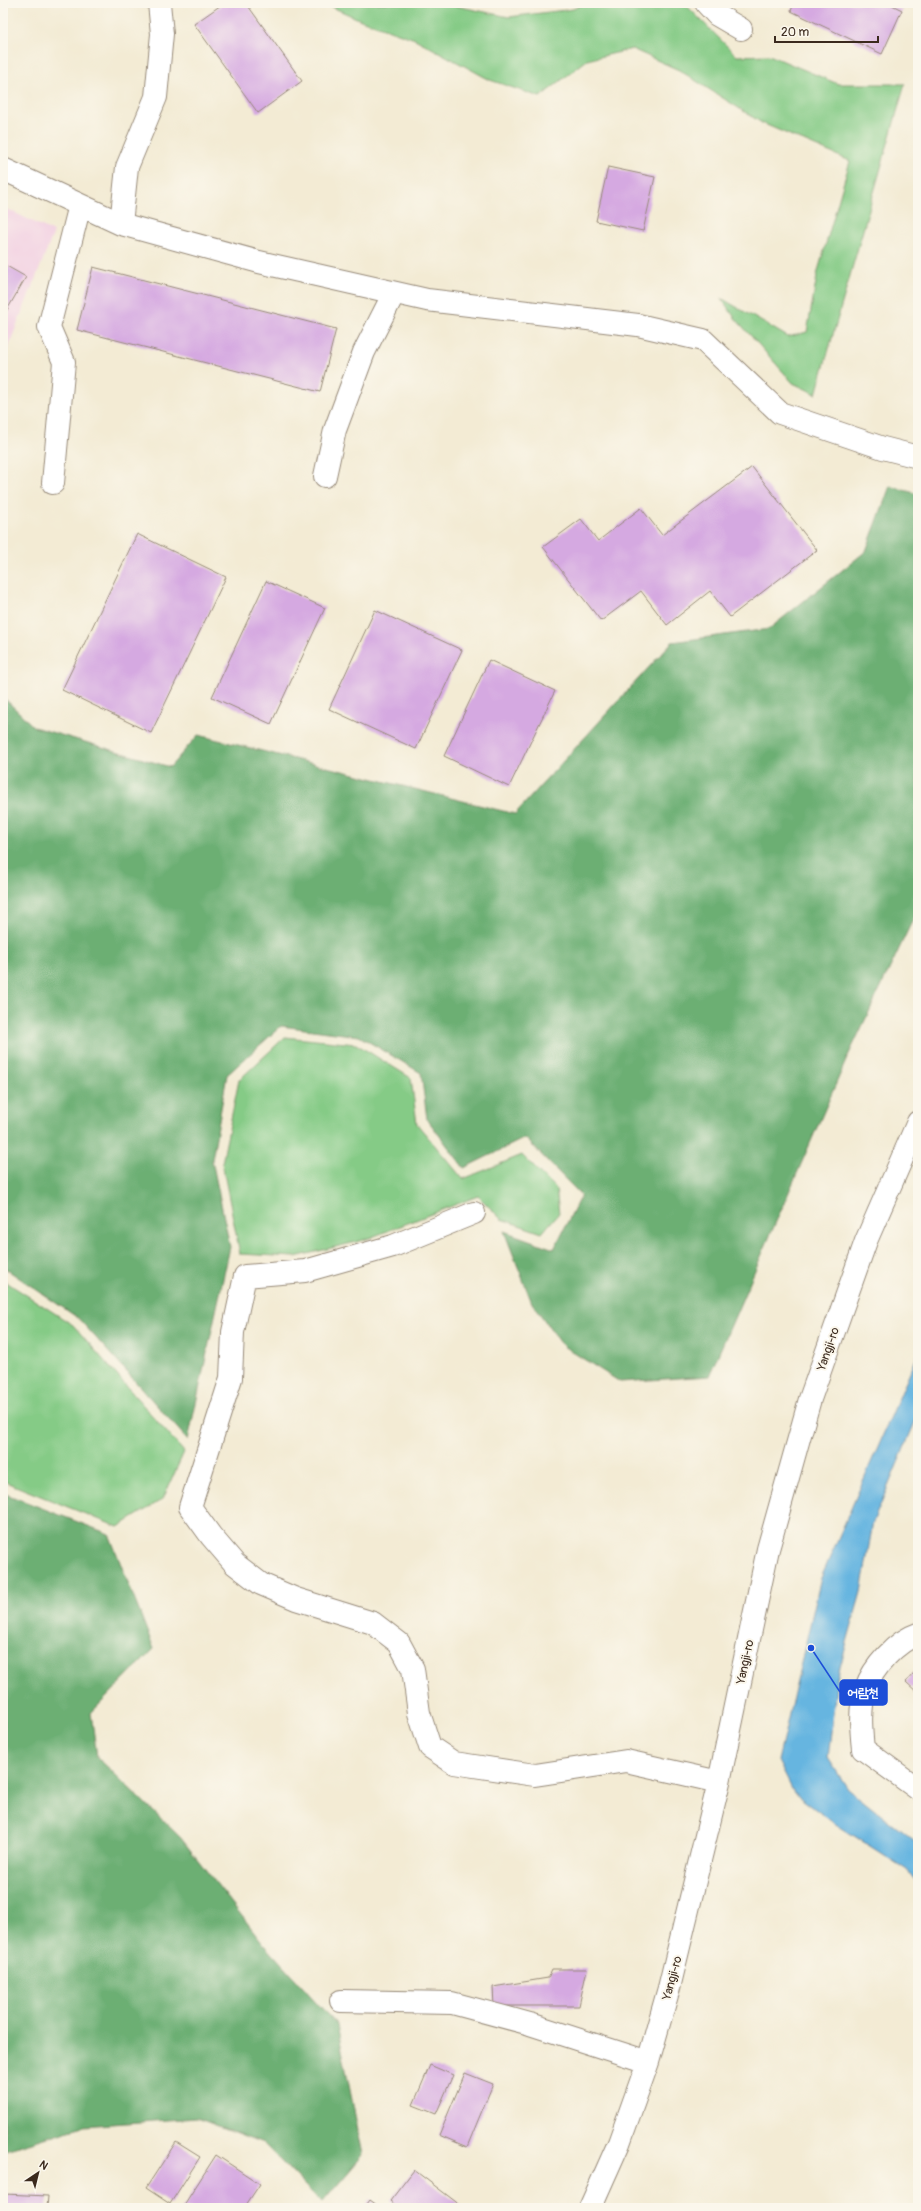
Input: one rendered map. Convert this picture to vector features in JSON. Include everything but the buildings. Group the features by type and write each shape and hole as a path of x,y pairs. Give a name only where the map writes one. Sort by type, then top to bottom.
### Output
{"street":[{"path":"122,224 127,167 156,97 162,34 159,3"},
{"path":"706,3 717,14 740,29"},
{"path":"3,169 122,224 259,262 426,300 638,325 703,340 780,412 883,448 918,457"},
{"path":"53,484 64,362 49,327 80,205"},
{"path":"325,476 335,430 364,352 394,293"},
{"name":"Yangji-ro","path":"590,2208 619,2143 648,2062 671,1980 720,1782 768,1549 810,1399 866,1241 918,1122"},
{"path":"474,1213 392,1246 305,1271 245,1276 233,1332 231,1378 190,1507 211,1536 235,1564 261,1584 296,1599 373,1623 399,1643 412,1669 420,1713 430,1747 454,1763 535,1775 626,1761 720,1782"},
{"path":"918,1634 887,1653 866,1688 860,1725 862,1749 918,1789"},
{"path":"340,2001 452,2004 530,2024 648,2062"}],"shaded area":[{"path":"3,207 54,232 3,360"}],"green space":[{"path":"323,3 442,3 509,17 573,9 586,3 684,3 737,56 769,55 838,84 905,84 816,394 793,383 735,318 721,298 788,337 807,332 818,271 850,161 762,123 679,70 632,49 587,60 540,97 490,80 415,39 361,20"},
{"path":"890,486 918,494 918,909 848,1056 709,1376 620,1382 563,1346 532,1303 504,1231 554,1249 581,1195 525,1138 464,1168 427,1119 421,1073 359,1036 281,1026 227,1075 212,1160 230,1247 188,1440 78,1318 3,1267 3,697 34,727 170,767 198,735 515,814 672,642 769,629 866,551"},
{"path":"285,1037 356,1044 411,1078 417,1124 463,1179 522,1155 556,1189 559,1213 542,1233 501,1219 478,1196 364,1240 295,1257 240,1254 222,1163 239,1080"},
{"path":"3,1280 73,1325 184,1452 163,1499 118,1527 3,1481"},
{"path":"3,1493 109,1534 154,1649 91,1713 97,1757 180,1837 263,1943 337,2025 363,2155 322,2203 263,2143 197,2118 83,2126 3,2151"}],"water":[{"path":"918,1354 918,1415 873,1522 861,1592 837,1678 828,1758 848,1789 918,1844 918,1884 907,1870 831,1821 794,1793 778,1761 821,1578"}],"place":[{"name":"어람천","path":"811,1648"}]}
